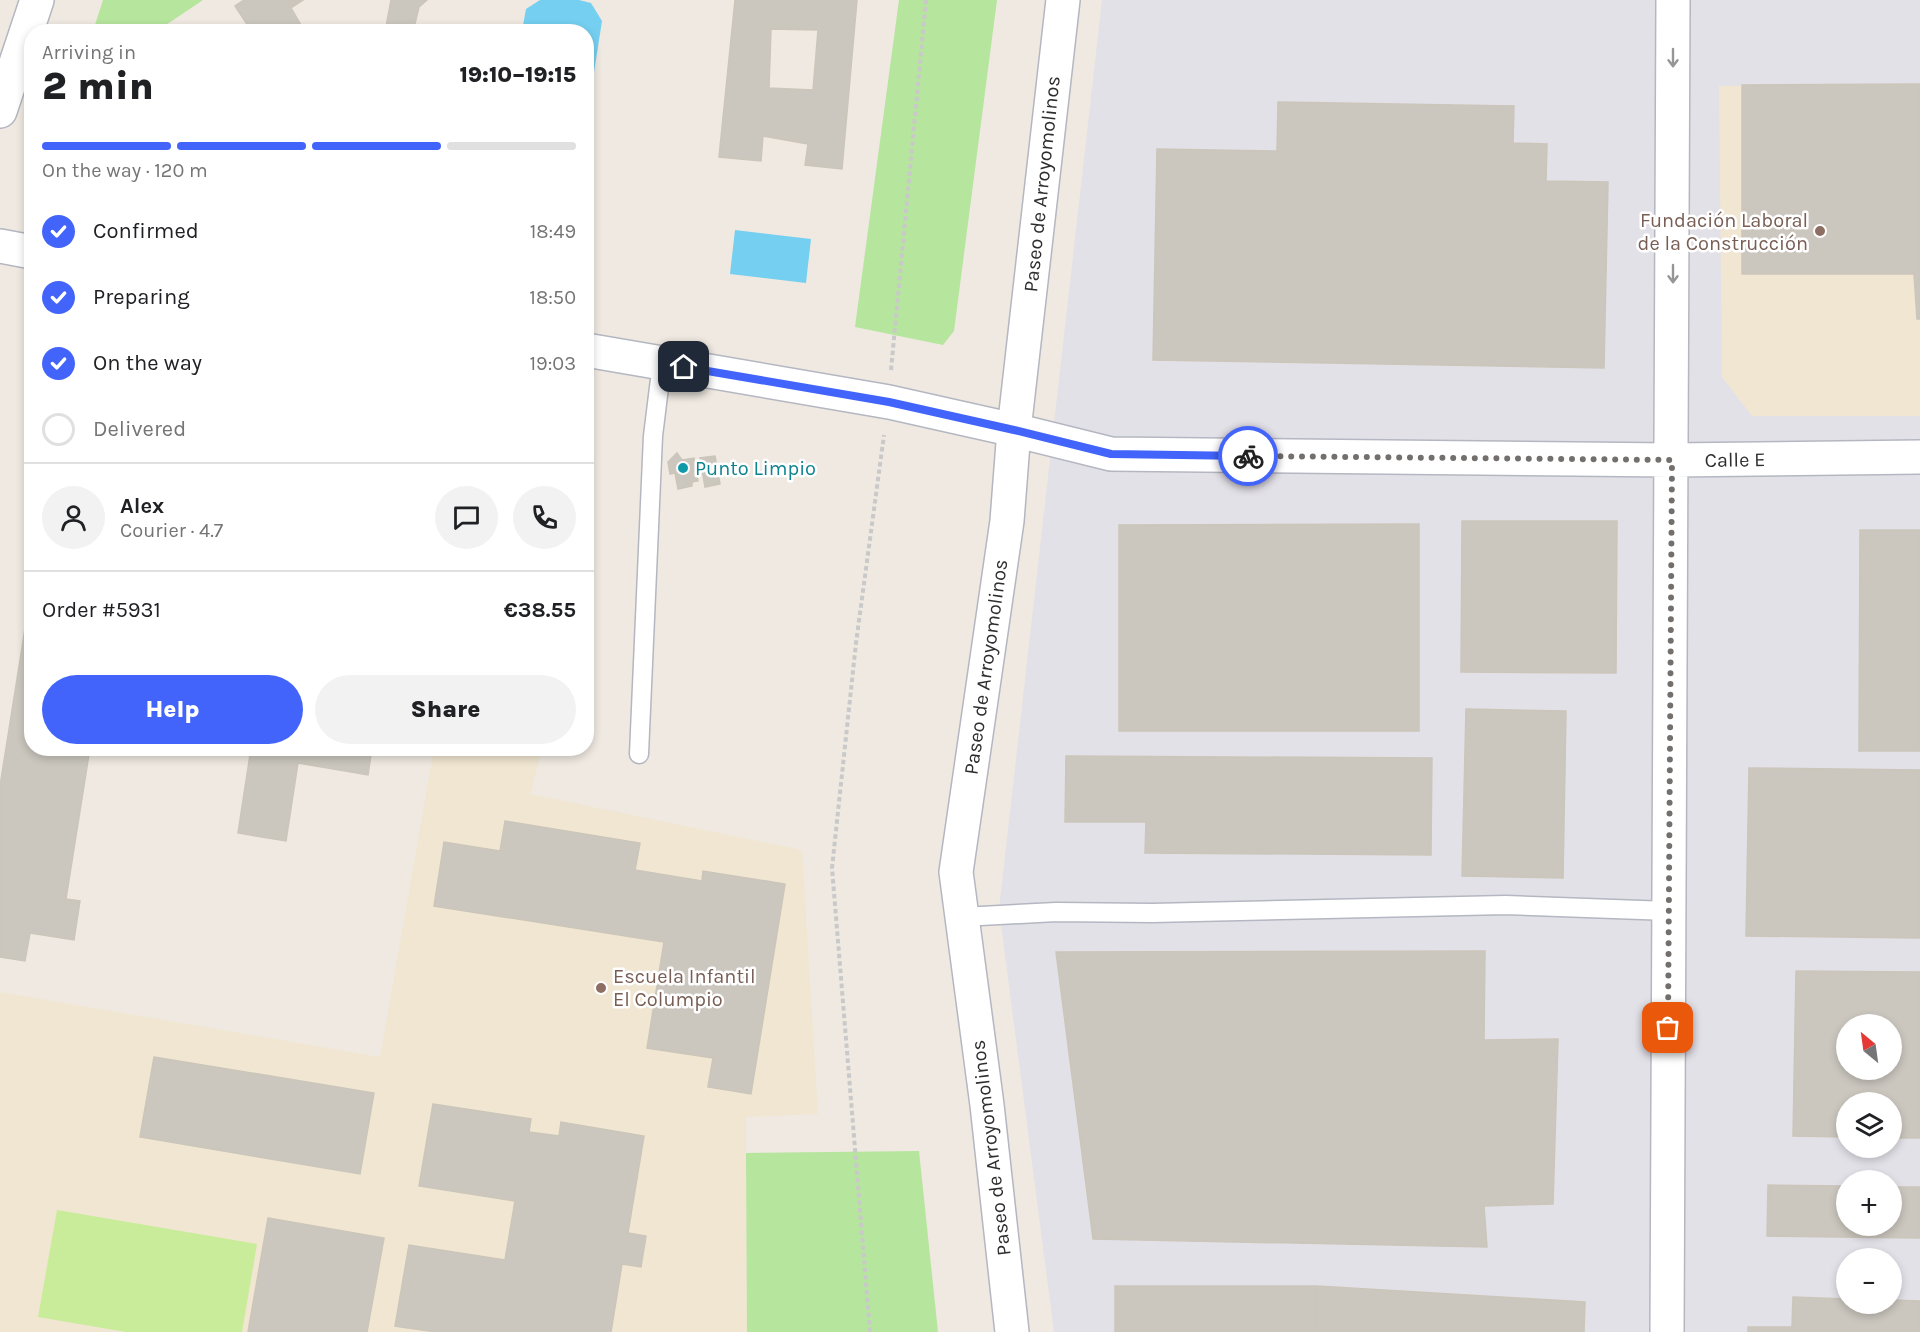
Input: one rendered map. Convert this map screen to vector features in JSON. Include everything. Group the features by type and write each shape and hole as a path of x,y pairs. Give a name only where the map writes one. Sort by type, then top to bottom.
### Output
{"street":[{"path":"29,24 37,0"},
{"name":"Paseo de Arroyomolinos","path":"1012,1332 988,1113 956,872 1007,521 1014,430 1063,0"},
{"path":"1667,1332 1673,0"},
{"path":"0,111 24,39"},
{"path":"0,246 24,250"},
{"name":"Calle E","path":"594,351 889,402 1111,454 1672,460 1920,458"}],"lane":[{"path":"639,754 653,436 662,363"},
{"path":"962,917 1056,912 1152,913 1506,905 1669,911"}],"path":[{"path":"870,1332 832,868 856,643 889,402 926,0"}],"shaded area":[{"path":"1102,0 1920,0 1920,1332 1054,1332 999,909"},
{"name":"Fundación Laboral de la Construcción","path":"1920,84 1920,416 1752,416 1722,377 1719,86"},
{"path":"433,756 540,756 530,794 802,850 818,1114 746,1117 747,1332 0,1332 0,992 380,1057"}],"green space":[{"path":"103,0 203,0 167,24 95,24"},
{"path":"899,0 997,0 954,331 943,345 855,327"},
{"path":"919,1151 938,1332 747,1332 746,1153"},
{"path":"57,1210 257,1244 242,1332 126,1332 38,1317"}],"water":[{"path":"540,0 579,0 591,3 602,21 594,72 594,24 523,24 526,9"},
{"path":"735,230 811,239 806,283 730,274"}],"building":[{"path":"244,0 303,0 291,8 300,24 247,24 235,6"},
{"path":"391,0 427,0 419,7 415,24 386,24"},
{"path":"735,0 857,0 842,169 805,165 808,144 763,136 761,161 719,157","holes":["771,29 818,30 813,90 769,88"]},
{"path":"1920,84 1920,319 1917,319 1914,274 1742,274 1742,85"},
{"path":"1278,102 1514,106 1513,143 1547,144 1546,181 1608,182 1604,368 1153,360 1157,149 1277,151"},
{"name":"Punto Limpio","path":"677,453 682,460 694,458 698,481 692,482 692,486 678,489 675,473 670,474 668,462"},
{"path":"715,456 720,484 705,487 700,458"},
{"path":"1462,521 1617,521 1616,673 1461,672"},
{"path":"1419,524 1419,731 1119,731 1119,525"},
{"path":"1860,530 1920,530 1920,751 1859,751"},
{"path":"24,635 24,756 89,756 66,899 80,901 74,940 30,933 25,961 0,957 0,786"},
{"path":"1466,709 1566,711 1563,878 1462,876"},
{"path":"250,756 371,756 368,775 298,763 286,841 238,833"},
{"path":"1066,756 1432,758 1431,855 1145,853 1146,822 1065,822"},
{"path":"1749,768 1920,770 1920,938 1746,936"},
{"path":"505,821 640,843 635,870 702,881 703,871 785,884 751,1094 708,1087 713,1058 647,1048 664,942 434,906 444,842 500,851"},
{"path":"1485,951 1484,1040 1558,1039 1553,1204 1484,1206 1487,1247 1093,1239 1056,952"},
{"path":"1796,971 1920,972 1920,1138 1902,1138 1902,1092 1836,1092 1836,1137 1793,1136"},
{"path":"154,1057 374,1093 360,1174 140,1137"},
{"path":"433,1104 531,1119 529,1132 559,1136 561,1122 644,1136 628,1233 646,1236 641,1267 622,1264 611,1332 436,1332 395,1326 409,1245 505,1260 515,1201 419,1186"},
{"path":"1768,1185 1836,1186 1836,1236 1902,1236 1902,1187 1920,1187 1920,1238 1767,1236"},
{"path":"268,1218 384,1238 367,1332 248,1332"},
{"path":"1115,1286 1317,1286 1316,1332 1115,1332"},
{"path":"1317,1286 1585,1302 1584,1332 1316,1332"},
{"path":"1793,1297 1836,1299 1836,1314 1902,1314 1902,1300 1920,1301 1920,1332 1748,1332 1748,1327 1792,1327"}],"way so far":[{"path":"1248,456 1672,460 1668,1028"}],"place":[{"name":"Fundación Laboral de la Construcción","path":"1820,231"},
{"name":"Punto Limpio","path":"683,468"},
{"name":"Escuela Infantil El Columpio","path":"601,988"}],"route":[{"path":"684,367 889,402 1111,454 1248,456"}]}
